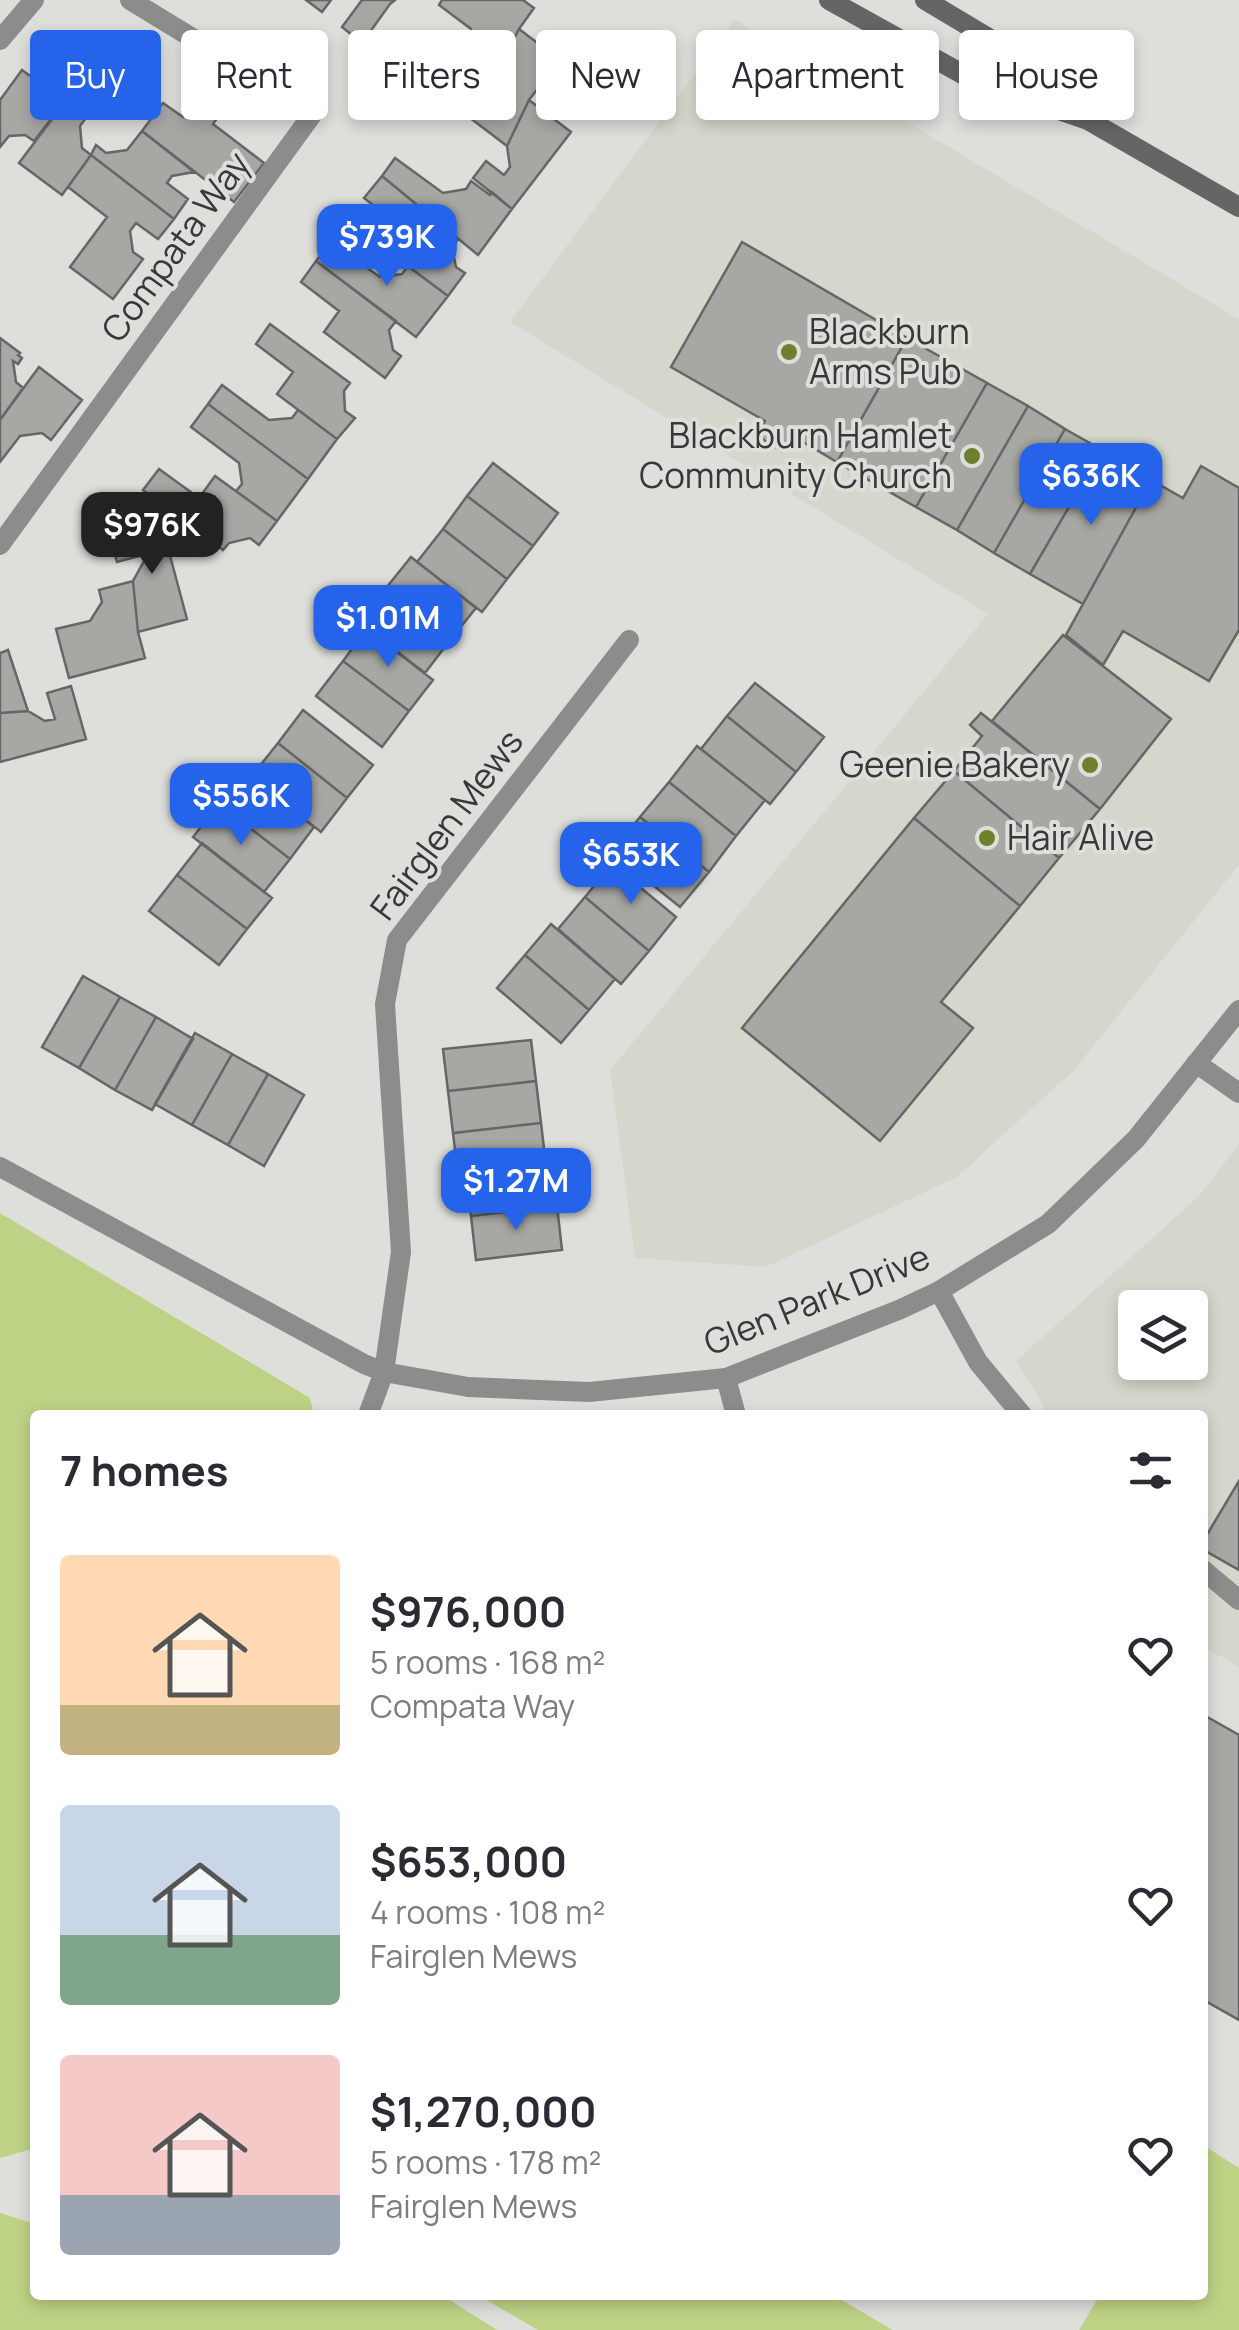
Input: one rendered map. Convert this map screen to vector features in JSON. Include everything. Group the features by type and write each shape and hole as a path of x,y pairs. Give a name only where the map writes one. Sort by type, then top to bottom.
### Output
{"street":[{"path":"0,40 34,0"},
{"name":"Compata Way","path":"0,545 314,112 130,0"},
{"path":"829,0 959,72"},
{"path":"926,0 976,30"},
{"path":"1088,120 1239,207"},
{"name":"Fairglen Mews","path":"370,1410 384,1372 401,1252 385,1004 397,940 629,640"},
{"name":"Glen Park Drive","path":"0,1168 384,1372 468,1387 588,1392 726,1378 939,1291 1048,1224 1136,1139 1239,1010"},
{"path":"1196,1064 1239,1094"},
{"path":"939,1291 978,1362 1018,1410"},
{"path":"726,1378 735,1410"},
{"path":"1208,1574 1239,1600"}],"shaded area":[{"path":"735,20 752,30 728,30"},
{"path":"696,72 696,120 904,120 1239,319 1239,865 1074,1070 957,1177 766,1267 635,1258 610,1070 988,614 510,322 660,120 676,120 676,99"},
{"path":"1239,1144 1239,1667 1208,1649 1208,1410 1046,1410 1016,1361 1199,1196"}],"green space":[{"path":"0,1213 310,1398 313,1410 30,1410 30,2149 0,2158"},
{"path":"1208,2148 1239,2168 1239,2330 1079,2330 1097,2300 1208,2300"},
{"path":"0,2213 30,2222 30,2300 450,2300 497,2330 0,2330"},
{"path":"487,2300 842,2300 893,2330 538,2330"}],"building":[{"path":"306,0 331,0 322,12"},
{"path":"362,0 395,0 371,30 348,32 342,27"},
{"path":"442,0 523,0 534,8 516,35 516,30 471,30 439,5"},
{"path":"519,29 536,42 536,91 507,146 473,120 516,120"},
{"path":"22,70 30,76 30,120 50,120 34,141 25,135 9,136 0,147 0,100"},
{"path":"529,100 536,105 536,120 555,120 571,132 512,209 473,178 486,161 504,175 510,167 507,146"},
{"path":"163,103 181,116 181,120 216,120 213,124 264,163 234,202 142,131 150,120 161,120"},
{"path":"51,120 84,120 80,126 82,148 91,155 62,195 19,163"},
{"path":"142,131 194,172 172,176 167,183 188,199 174,219 91,155 96,145 106,153 127,150"},
{"path":"91,155 174,219 158,239 136,223 130,231 133,252 143,259 113,299 70,267 107,217 68,187"},
{"path":"395,158 443,193 466,189 471,181 512,209 478,255 382,176"},
{"path":"382,176 458,239 452,247 456,267 465,273 448,296 386,250 403,228 364,198"},
{"path":"332,240 380,277 402,274 408,266 448,296 416,337 316,261"},
{"name":"Blackburn Arms Pub","path":"742,242 907,338 837,462 791,435 782,451 757,436 765,421 671,367"},
{"path":"316,261 396,321 389,330 393,350 401,356 385,378 324,332 339,311 301,282"},
{"path":"270,324 350,383 344,391 345,411 355,418 337,439 277,394 293,372 256,344"},
{"path":"0,338 20,353 18,364 13,361 16,382 23,388 0,420"},
{"path":"907,338 987,383 916,507 837,462"},
{"path":"39,367 82,400 51,440 42,433 20,436 0,462 0,420"},
{"name":"Blackburn Hamlet Community Church","path":"987,383 1028,406 957,530 916,507"},
{"path":"222,385 269,420 292,418 298,410 337,439 308,479 208,404"},
{"path":"208,404 308,479 277,521 236,491 242,484 239,463 191,427"},
{"path":"1028,406 1065,429 994,553 957,530"},
{"path":"1065,429 1102,450 1030,574 994,553"},
{"path":"1102,450 1151,480 1083,604 1030,574"},
{"path":"493,463 558,513 533,546 467,496"},
{"path":"1201,466 1239,488 1239,630 1209,681 1123,631 1103,665 1066,635 1151,480 1183,498"},
{"path":"159,469 199,498 215,476 277,521 259,545 250,538 229,543 223,550 143,490"},
{"path":"467,496 533,546 507,579 443,529"},
{"path":"161,522 187,619 138,632 133,581 144,561 143,555 117,562 110,536"},
{"path":"443,529 507,579 482,612 417,562"},
{"path":"411,557 476,608 451,639 386,588"},
{"path":"133,581 145,658 69,678 56,629 90,621 102,602 99,590"},
{"path":"386,588 451,639 425,673 360,623"},
{"path":"367,629 433,680 409,711 343,661"},
{"name":"Geenie Bakery","path":"1063,635 1171,719 1100,809 992,721"},
{"path":"8,650 28,711 0,713 0,653"},
{"path":"343,661 409,711 382,747 316,696"},
{"path":"755,683 824,737 796,772 727,716"},
{"path":"71,686 86,739 0,762 0,713 28,711 45,721 55,719 47,693"},
{"path":"303,710 373,765 347,798 278,743"},
{"path":"981,713 1100,809 1059,858 954,771 982,736 970,725"},
{"path":"727,716 796,772 770,804 701,749"},
{"path":"278,743 347,798 321,832 251,777"},
{"path":"697,746 765,800 736,836 669,782"},
{"name":"Hair Alive","path":"954,771 1059,858 1020,906 914,818"},
{"path":"244,772 314,827 290,859 219,804"},
{"path":"669,782 736,836 709,872 640,817"},
{"path":"219,804 290,859 264,892 193,837"},
{"path":"640,817 709,872 680,907 612,852"},
{"path":"914,818 1020,906 941,1002 973,1028 880,1141 742,1028"},
{"path":"202,843 272,898 247,929 177,875"},
{"path":"612,864 676,917 649,951 585,897"},
{"path":"177,875 247,929 219,965 149,911"},
{"path":"585,897 649,951 621,984 558,929"},
{"path":"551,924 615,979 589,1010 525,955"},
{"path":"525,955 589,1010 561,1043 497,988"},
{"path":"83,976 120,997 79,1068 42,1047"},
{"path":"120,997 156,1017 115,1090 79,1068"},
{"path":"156,1017 193,1039 152,1110 115,1090"},
{"path":"195,1033 232,1054 192,1125 155,1104"},
{"path":"531,1040 536,1081 448,1091 443,1049"},
{"path":"232,1054 268,1074 228,1145 192,1125"},
{"path":"268,1074 304,1095 264,1166 228,1145"},
{"path":"536,1081 541,1123 453,1133 448,1091"},
{"path":"541,1123 546,1165 458,1175 453,1133"},
{"path":"553,1165 557,1206 471,1216 466,1175"},
{"path":"557,1206 562,1250 476,1260 471,1216"},
{"path":"1239,1481 1239,1570 1208,1552 1208,1533"},
{"path":"1208,1717 1239,1735 1239,2020 1208,2002"}],"place":[{"name":"Blackburn Arms Pub","path":"789,352"},
{"name":"Blackburn Hamlet Community Church","path":"972,456"},
{"name":"Geenie Bakery","path":"1090,765"},
{"name":"Hair Alive","path":"987,838"}]}
